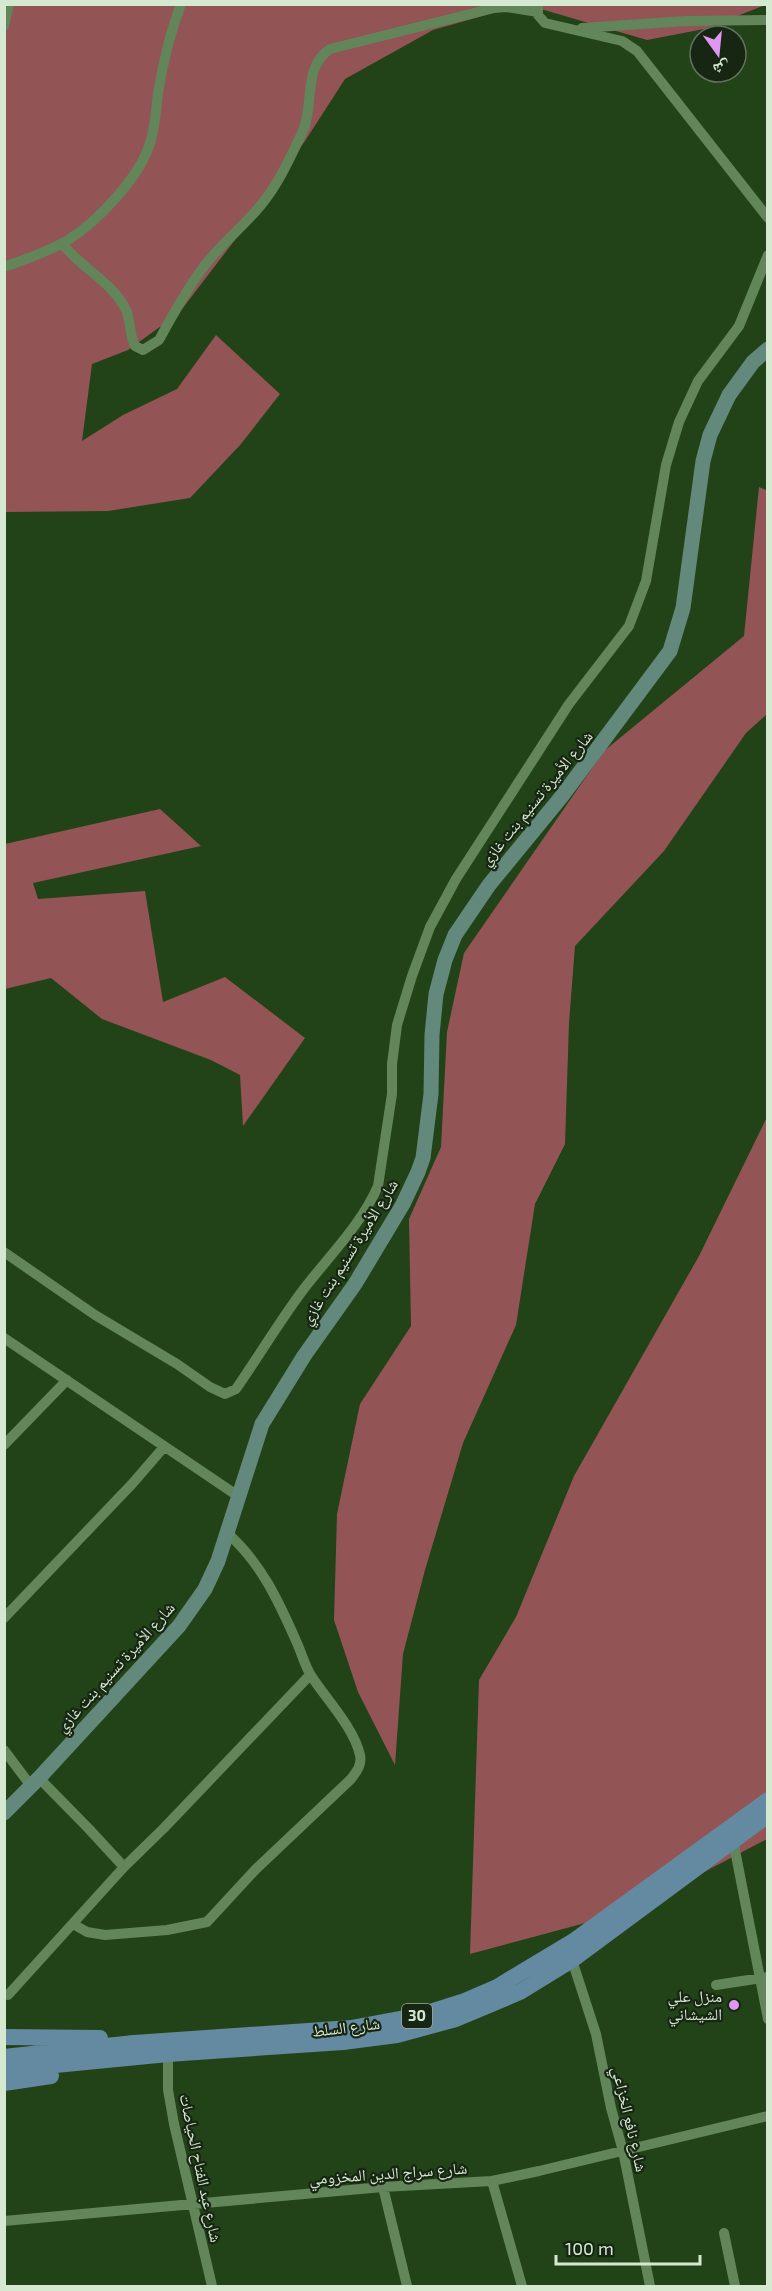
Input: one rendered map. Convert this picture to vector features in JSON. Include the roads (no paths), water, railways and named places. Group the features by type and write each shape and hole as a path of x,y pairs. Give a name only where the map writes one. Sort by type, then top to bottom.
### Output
{"main road":[{"name":"شارع الأميرة تسنيم بنت غازي","path":"4,1812 35,1782 179,1626 205,1589 218,1561 254,1446 267,1416 355,1284 403,1204 418,1173 423,1158 431,1094 432,1035 436,994 455,935 489,885 562,796 670,651 684,608 703,460 710,435 729,395 753,362 768,349"},
{"name":"شارع السلط","path":"4,2057 134,2043 351,2028 421,2015 462,2002 497,1987 575,1940 768,1800"},
{"name":"شارع السلط","path":"4,2070 168,2054 343,2042 397,2035 477,2011 520,1992 572,1960 768,1815"},
{"path":"4,2037 108,2039 134,2043"},
{"path":"4,2083 82,2072 120,2060"}],"street":[{"path":"4,26 9,4"},
{"path":"4,267 62,243 85,226 132,178 150,144 162,69 181,4"},
{"path":"62,243 71,256 99,276 119,299 126,309 135,346 143,350 149,348 159,339 206,264 260,206 279,179 304,130 311,104 312,79 318,58 330,49 494,8 506,7 538,8 541,19 545,22 622,41 637,51 768,218"},
{"path":"574,28 686,21 768,20"},
{"path":"4,1252 104,1320 177,1364 210,1387 225,1394 236,1389 303,1291 358,1221 372,1199 378,1185 392,1094 392,1064 398,1025 412,976 430,927 456,879 569,704 629,626 646,581 666,465 679,422 698,381 739,326 768,255"},
{"path":"4,1338 238,1496"},
{"path":"4,1445 66,1380"},
{"path":"4,1618 132,1484 164,1447"},
{"path":"73,1924 87,1932 105,1935 185,1928 207,1922 256,1869 351,1779 361,1762 357,1744 310,1675 267,1581 244,1547 226,1532"},
{"path":"8,1995 123,1867 164,1828 310,1675"},
{"path":"4,1750 35,1782 89,1828 123,1867"},
{"path":"733,1840 763,1978 768,2019"},
{"name":"شارع نافع الخزاعي","path":"572,1960 596,2034 611,2108 623,2151 650,2286"},
{"path":"716,1985 763,1978"},
{"name":"شارع عبد الفتاح الحياصات","path":"168,2054 168,2090 192,2205 213,2286"},
{"name":"شارع سراج الدين المخزومي","path":"4,2221 383,2187 492,2181 768,2116"},
{"path":"492,2181 522,2286"},
{"path":"383,2187 407,2286"},
{"path":"724,2233 735,2286"}],"place":[{"name":"منزل علي الشيشاني","path":"734,2005"}]}
